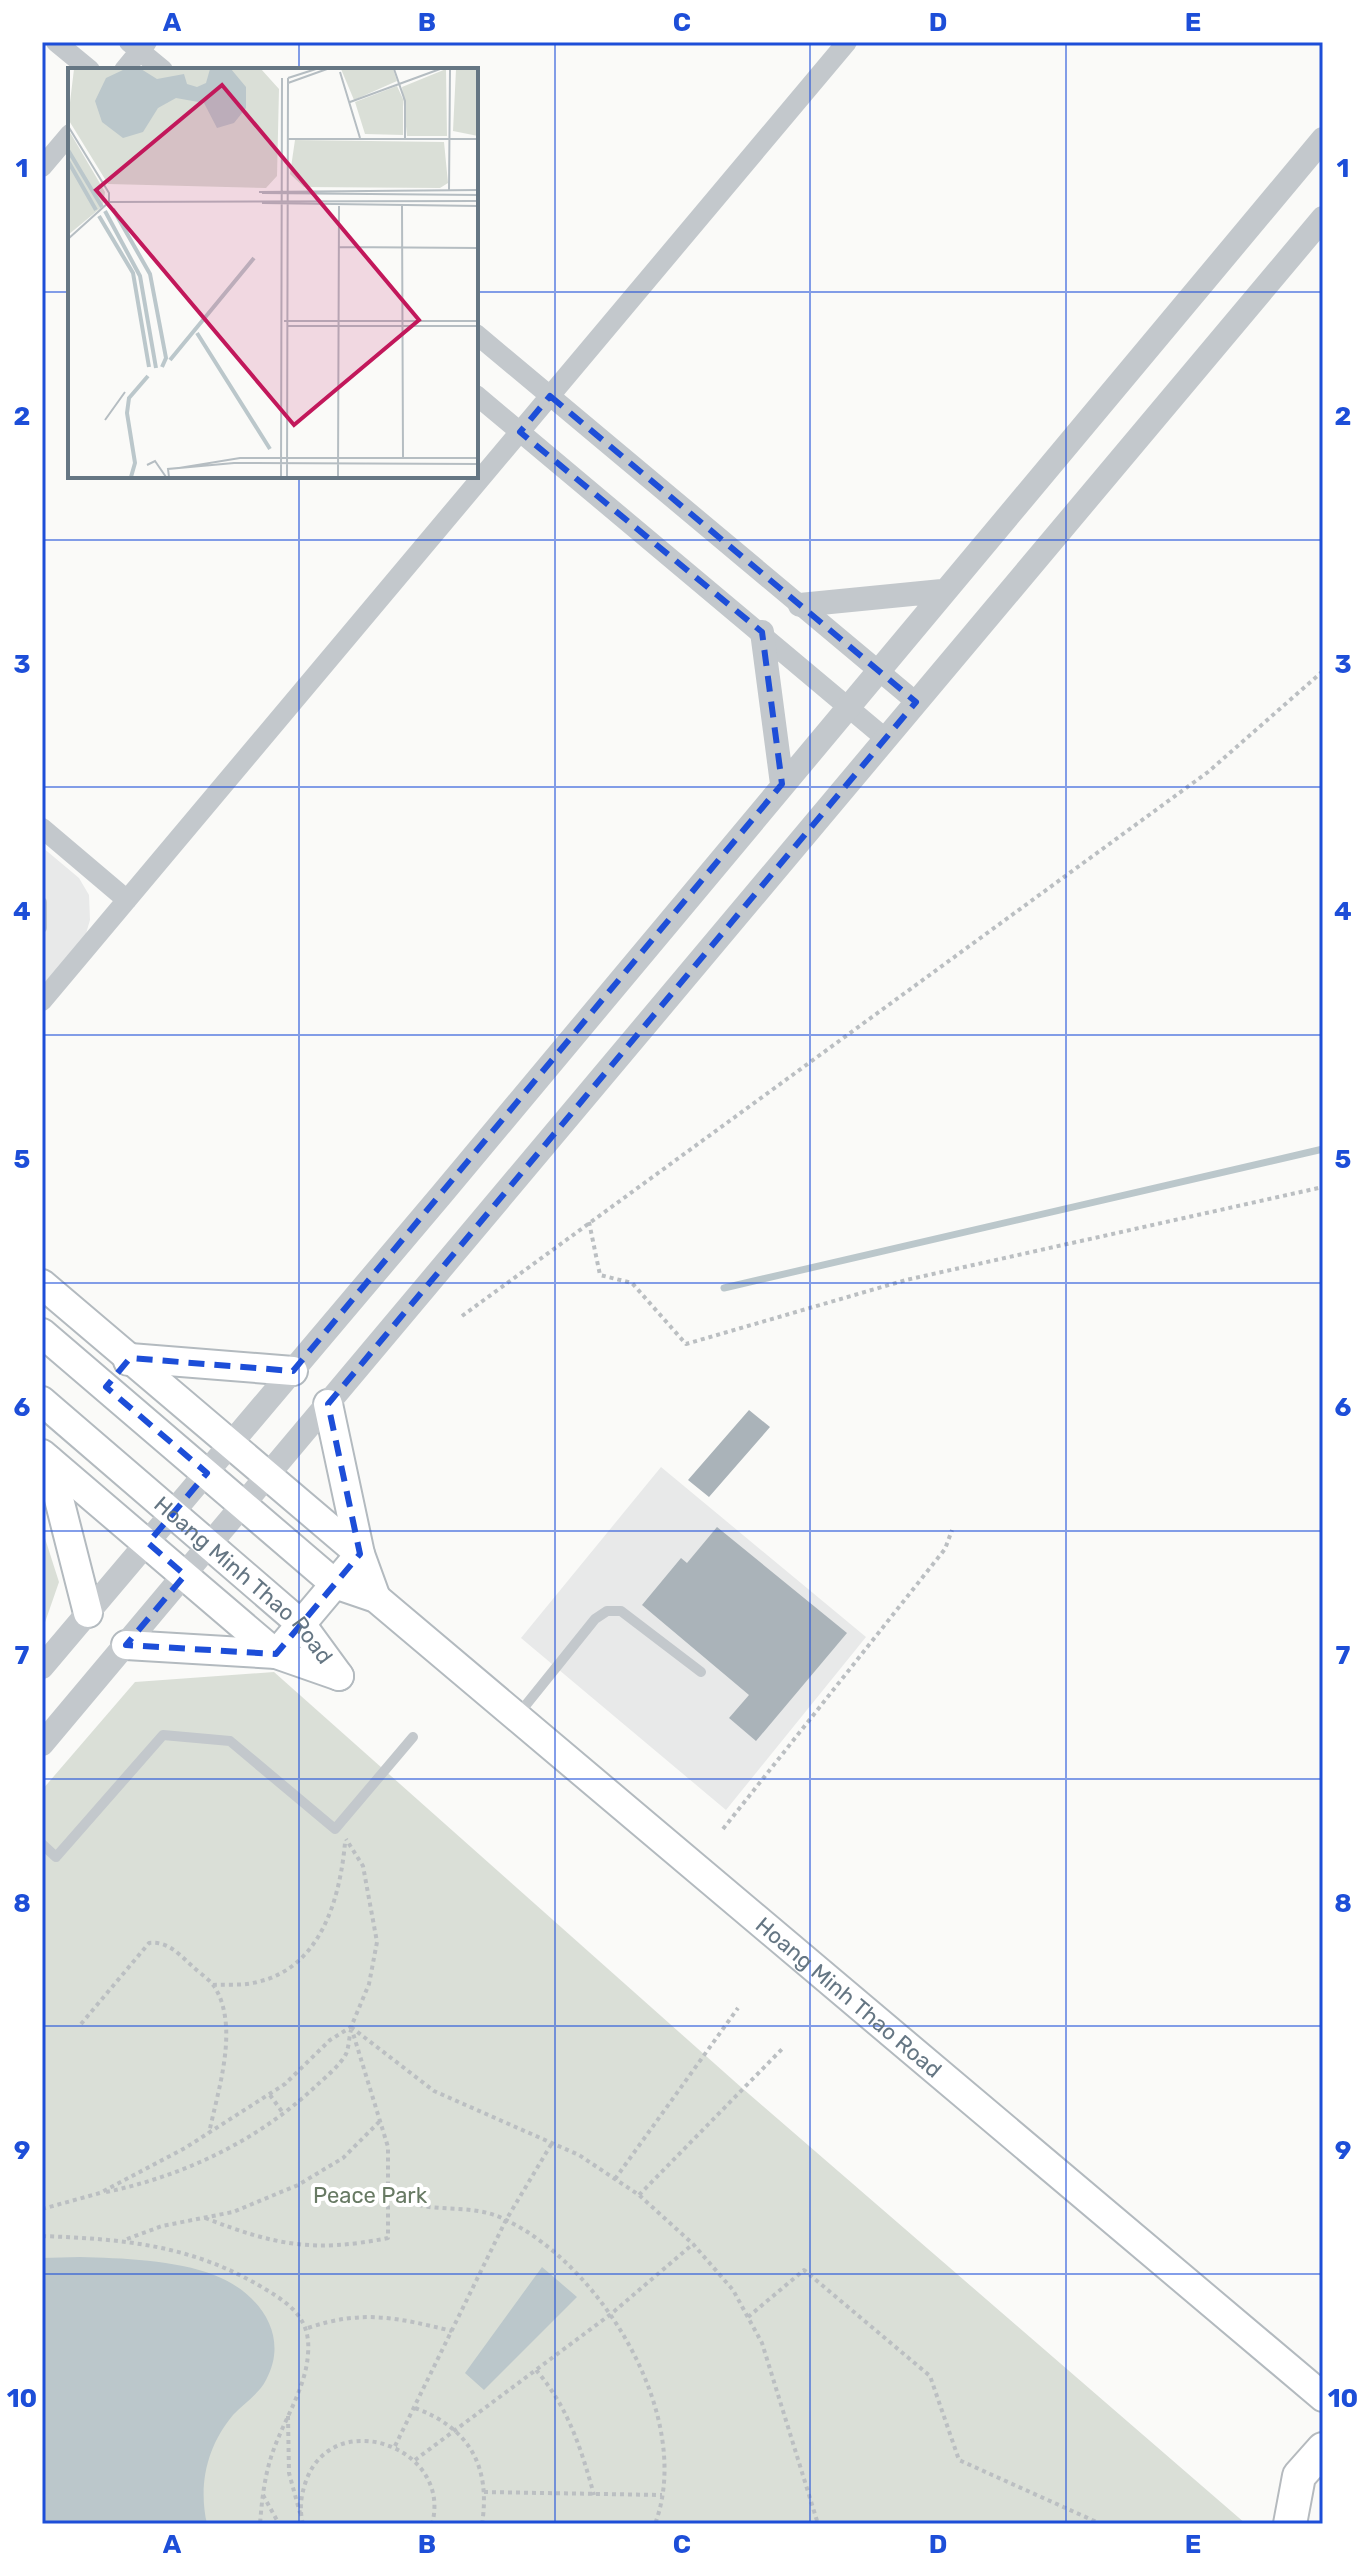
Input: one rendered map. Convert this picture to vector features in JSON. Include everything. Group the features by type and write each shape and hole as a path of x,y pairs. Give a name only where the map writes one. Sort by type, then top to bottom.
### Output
{"main road":[{"path":"42,1284 360,1554"},
{"name":"Hoang Minh Thao Road","path":"42,1333 335,1584 376,1598 1323,2397"},
{"path":"130,1358 293,1371"},
{"path":"106,1387 130,1358"},
{"name":"Hoang Minh Thao Road","path":"42,1401 301,1624 339,1676 276,1654 45,1457"},
{"path":"328,1404 360,1554 376,1598"},
{"path":"75,1429 45,1457 88,1613"},
{"path":"126,1645 276,1654 360,1554"},
{"path":"1290,2524 1299,2476 1323,2449"}],"street":[{"path":"56,42 88,68"},
{"path":"42,1001 847,42"},
{"path":"125,68 139,45 161,68"},
{"path":"42,167 68,136"},
{"path":"42,1667 1323,139"},
{"path":"42,1744 1323,218"},
{"path":"478,336 916,702"},
{"path":"478,397 886,739"},
{"path":"800,605 942,591"},
{"path":"762,632 782,784"},
{"path":"42,828 127,900"}],"lane":[{"path":"42,902 42,928"},
{"path":"517,1716 595,1619 607,1611 621,1611 701,1672"},
{"path":"42,1844 56,1857 163,1735 230,1741 335,1829 413,1737"}],"path":[{"path":"462,1316 1208,772 1323,671"},
{"path":"589,1222 600,1275 632,1283 686,1344 906,1280 1323,1187"},
{"path":"723,1829 945,1549 952,1530"},
{"path":"42,2209 139,2185 193,2165 240,2142 283,2113 346,2053 351,2027 369,1984 377,1942 363,1866 346,1838 335,1829"},
{"path":"213,1985 256,1983 279,1975 308,1951 334,1908 342,1880 346,1838"},
{"path":"81,2024 149,1943 161,1942 213,1985 225,2020 224,2050 209,2133"},
{"path":"615,2179 738,2008"},
{"path":"100,2193 209,2133 270,2095 307,2065 330,2040 351,2027"},
{"path":"205,2218 272,2242 354,2244 388,2238 388,2147 351,2027"},
{"path":"351,2027 434,2091 552,2143 615,2179 639,2195 693,2244 733,2290 762,2343 818,2524"},
{"path":"639,2195 784,2047"},
{"path":"270,2095 283,2113"},
{"path":"125,2240 162,2226 233,2212 322,2172 364,2141 381,2120"},
{"path":"395,2446 506,2220 552,2143"},
{"path":"388,2196 428,2207 465,2207 506,2220 565,2259 611,2314 644,2379 663,2430 665,2476 655,2524"},
{"path":"42,2236 125,2240 213,2260 279,2297 299,2314 308,2328 308,2357 262,2493 260,2524"},
{"path":"415,2460 611,2314 693,2244"},
{"path":"748,2317 804,2270 930,2376 959,2460 1101,2524"},
{"path":"308,2328 362,2315 396,2317 452,2331"},
{"path":"536,2370 552,2389 577,2435 594,2495"},
{"path":"414,2408 456,2429 480,2469 484,2492 482,2524"},
{"path":"288,2415 289,2473 303,2524"},
{"path":"301,2515 301,2494 309,2473 324,2455 344,2444 366,2440 395,2446 424,2470 433,2492 432,2524"},
{"path":"484,2492 662,2495"},
{"path":"262,2493 279,2524"}],"highlighted area":[{"path":"550,396 916,702 328,1404 360,1554 276,1654 126,1645 185,1575 148,1543 207,1473 106,1387 130,1358 293,1371 782,784 762,632 520,432"}],"shaded area":[{"path":"42,847 79,878 89,895 90,920 85,937 42,990"},
{"path":"661,1467 866,1637 726,1810 521,1638"},
{"path":"42,2258 148,2261 199,2270 230,2282 256,2303 266,2316 272,2331 273,2363 263,2385 233,2415 211,2453 204,2481 207,2524 42,2524"},
{"path":"542,2267 577,2297 484,2390 465,2373"}],"green space":[{"path":"42,1529 59,1582 42,1631"},
{"name":"Peace Park","path":"274,1672 742,2088 1246,2524 42,2524 42,1790 135,1682"}],"building":[{"path":"749,1410 770,1427 709,1497 688,1480"},
{"path":"717,1527 847,1633 756,1741 729,1718 749,1695 642,1605 681,1558 687,1563"}],"waterway":[{"path":"724,1288 1323,1149"}]}
